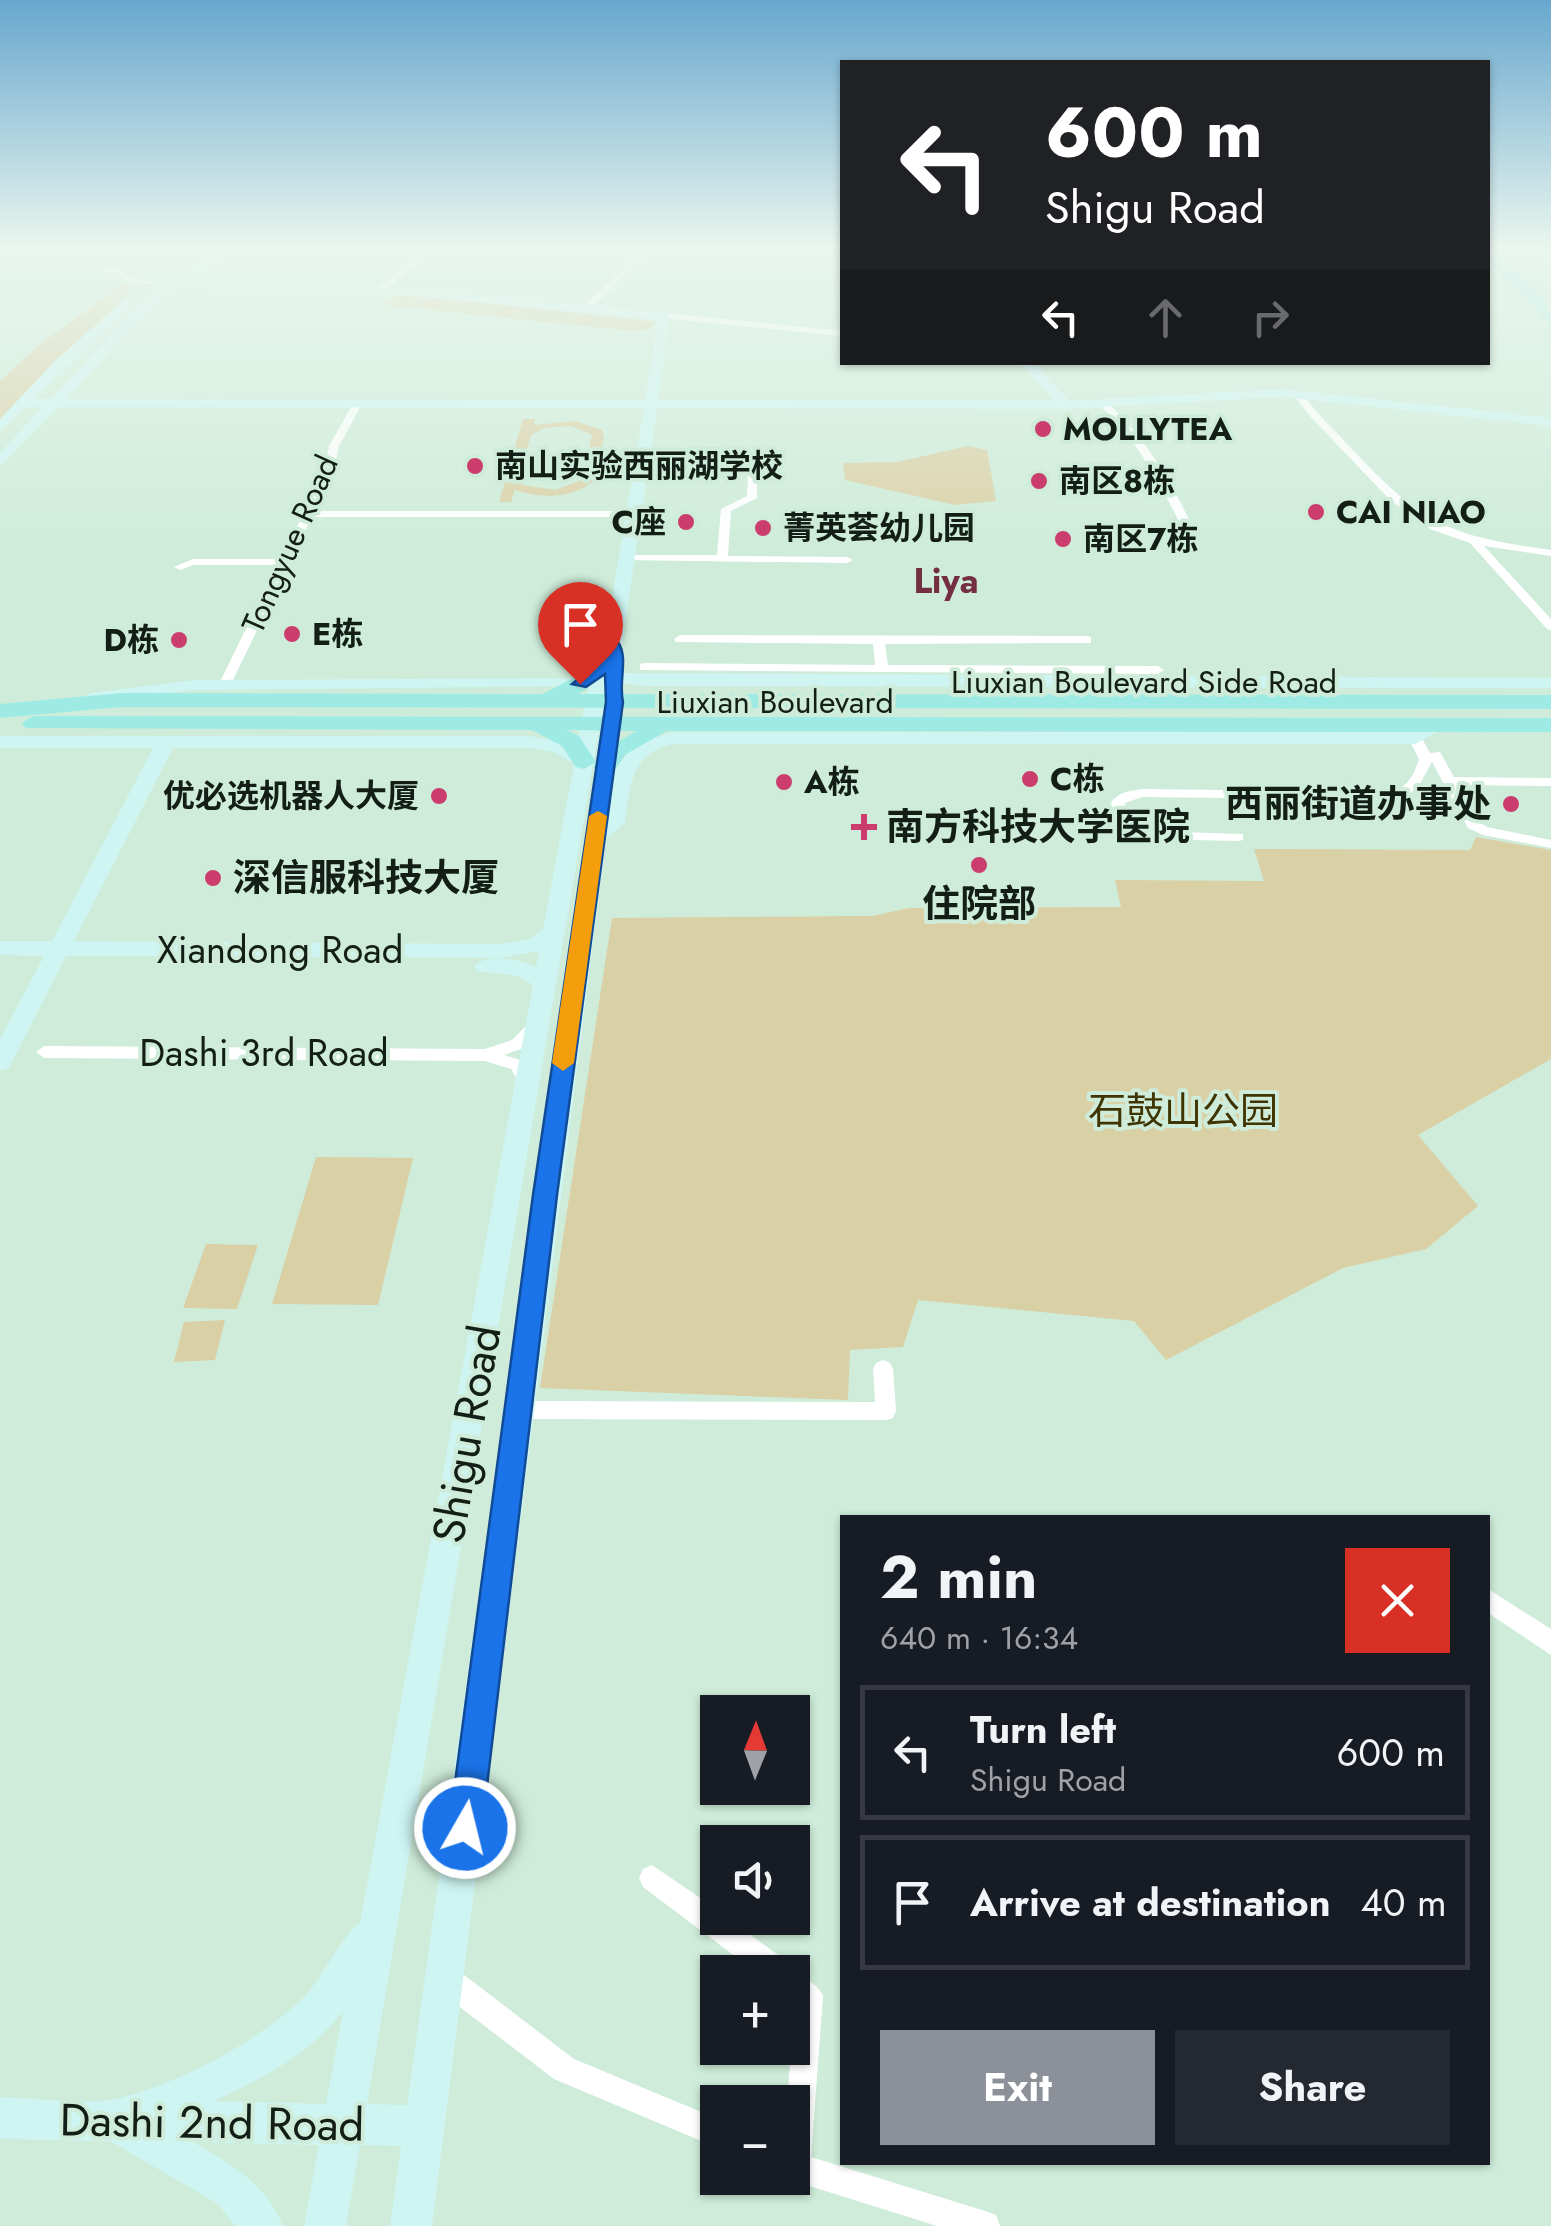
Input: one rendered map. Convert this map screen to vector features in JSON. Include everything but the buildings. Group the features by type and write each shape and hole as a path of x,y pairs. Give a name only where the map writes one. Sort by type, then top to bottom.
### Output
{"main road":[{"path":"0,427 73,353"},
{"path":"0,462 103,353"},
{"name":"Shigu Road","path":"325,2226 382,1892 530,1086 554,931 594,764 603,694 616,652 613,645 660,353"},
{"path":"1028,365 1064,405"},
{"path":"22,403 1064,405 1298,394 1551,422"},
{"path":"813,702 883,675"},
{"name":"Liuxian Boulevard Side Road","path":"50,704 154,688 225,684 353,684 603,694 643,681 883,675 1551,683"},
{"path":"353,684 432,701"},
{"name":"Liuxian Boulevard","path":"0,711 111,700 529,701 603,694 678,702 1551,702"},
{"name":"Liuxian Boulevard","path":"0,724 518,725 603,694 683,726 1551,725"},
{"path":"300,742 417,724"},
{"path":"518,725 563,736 594,764"},
{"name":"Liuxian Boulevard Side Road","path":"595,837 615,824 625,764 645,744 673,738 1415,738 1440,725"},
{"path":"594,764 636,737 683,726"},
{"path":"767,726 829,737"},
{"path":"0,742 529,742 560,748 594,764"},
{"path":"0,1062 166,742"},
{"name":"Shigu Road","path":"411,2226 595,837 594,764"},
{"name":"Xiandong Road","path":"0,963 55,956 501,951 535,946 554,931"},
{"name":"Xiandong Road","path":"0,948 55,956 498,966 523,969 546,983"},
{"path":"114,2120 243,2070 310,2022 356,1962 382,1892"},
{"name":"Dashi 2nd Road","path":"0,2118 424,2126"},
{"path":"114,2120 234,2189 262,2226"}],"street":[{"path":"1298,394 1310,412 1418,519 1437,531 1475,543 1551,553"},
{"name":"Tongyue Road","path":"225,684 328,473 334,446 357,404"},
{"path":"1104,404 1133,431 1158,463 1190,533"},
{"path":"642,468 739,468 753,473 752,498 726,509 722,559"},
{"path":"308,514 634,514"},
{"path":"1475,543 1551,626"},
{"path":"627,558 847,560"},
{"path":"180,567 192,562 285,562"},
{"path":"680,639 1087,640"},
{"path":"879,640 883,675"},
{"path":"644,667 883,675 1158,670"},
{"path":"1238,837 1144,835 1129,831 1118,802 1125,796 1142,794 1396,796 1411,790 1426,760 1415,738"},
{"path":"1434,755 1473,824 1483,832 1551,844"},
{"path":"1448,781 1551,782"},
{"path":"485,1054 518,1044 540,1020"},
{"name":"Dashi 3rd Road","path":"44,1052 485,1054"},
{"path":"485,1054 517,1065 530,1086"},
{"path":"517,1410 886,1411 883,1369"},
{"path":"1490,1601 1551,1643"},
{"path":"652,1878 755,1955"},
{"path":"445,1978 564,2069 700,2126"},
{"path":"810,2172 986,2226"}],"green space":[{"path":"30,353 67,353 0,420 0,381"},
{"path":"523,419 535,419 534,425 575,421 602,430 604,438 595,480 577,491 556,496 515,490 511,502 499,502","holes":["571,426 592,435 583,479 556,490 523,485 519,476 531,435 544,428"]},
{"path":"968,446 987,450 996,501 955,505 845,480 843,463 897,462"},
{"name":"石鼓山公园","path":"1476,837 1551,850 1551,1059 1418,1135 1478,1206 1426,1249 1343,1268 1166,1360 1134,1321 918,1300 903,1347 850,1350 848,1400 540,1388 612,918 873,916 909,908 1121,907 1115,880 1264,881 1254,849 1470,850"},
{"path":"316,1157 413,1158 378,1305 272,1304"},
{"path":"206,1244 258,1245 237,1309 183,1308"},
{"path":"225,1320 215,1360 174,1362 184,1322"}],"slow traffic":[{"path":"563,1063 598,816"}],"place":[{"name":"MOLLYTEA","path":"1043,429"},
{"name":"南山实验西丽湖学校","path":"475,466"},
{"name":"南区8栋","path":"1039,481"},
{"name":"CAI NIAO","path":"1316,512"},
{"name":"C座","path":"686,522"},
{"name":"菁英荟幼儿园","path":"763,528"},
{"name":"南区7栋","path":"1063,539"},
{"name":"E栋","path":"292,634"},
{"name":"D栋","path":"179,640"},
{"name":"C栋","path":"1030,779"},
{"name":"A栋","path":"784,782"},
{"name":"优必选机器人大厦","path":"439,796"},
{"name":"西丽街道办事处","path":"1511,804"},
{"name":"南方科技大学医院","path":"864,827"},
{"name":"住院部","path":"979,865"},
{"name":"深信服科技大厦","path":"213,878"}],"district":[{"name":"Liya","path":"946,581"}],"route":[{"path":"465,1828 545,1195 614,702 613,645 604,652 600,670 580,684"}]}
